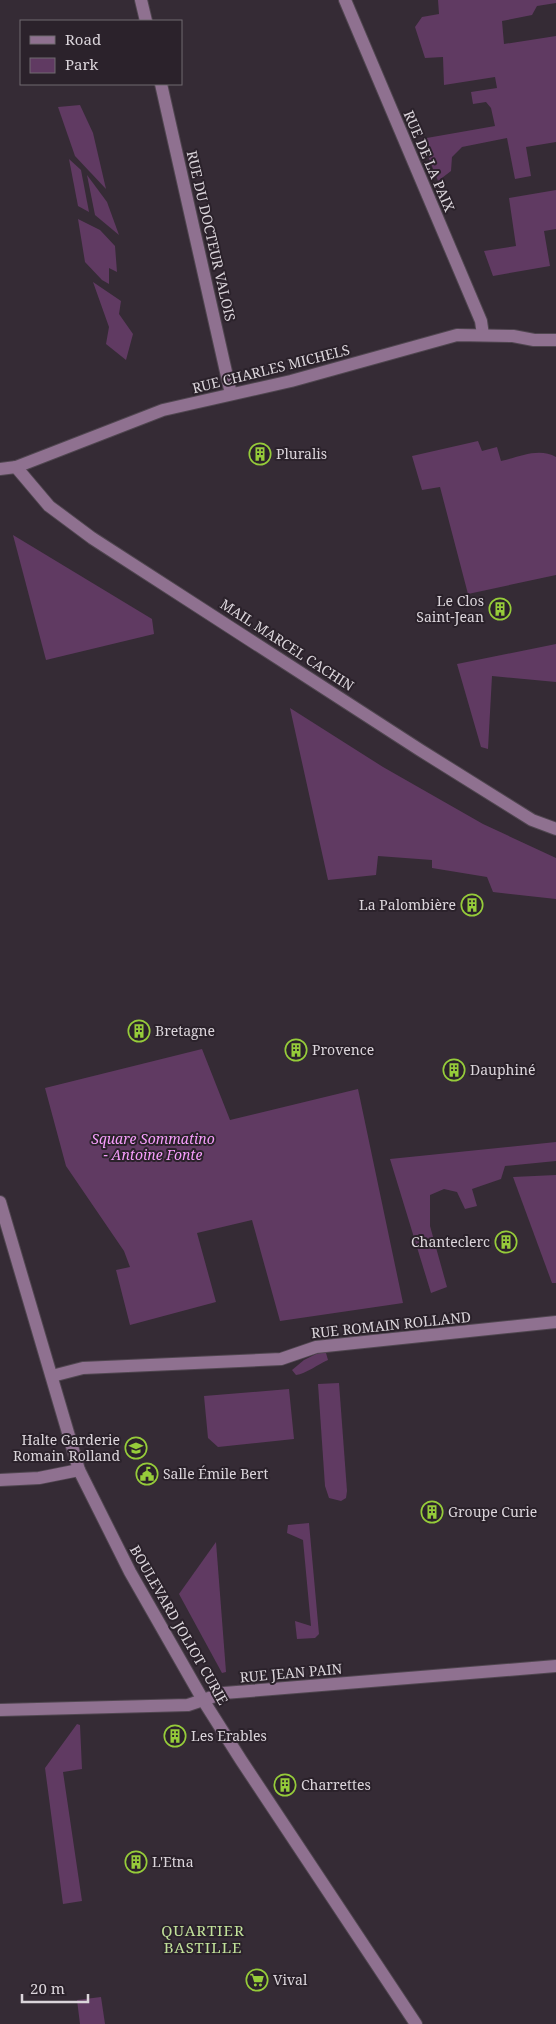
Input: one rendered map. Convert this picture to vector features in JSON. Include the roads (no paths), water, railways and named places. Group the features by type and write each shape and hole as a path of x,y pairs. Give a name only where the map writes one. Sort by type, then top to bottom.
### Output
{"street":[{"path":"141,0 146,20"},
{"name":"RUE DE LA PAIX","path":"345,0 481,321 484,335"},
{"name":"RUE DU DOCTEUR VALOIS","path":"161,85 231,394"},
{"name":"RUE CHARLES MICHELS","path":"0,469 16,467 163,410 291,381 457,335 556,340"},
{"name":"MAIL MARCEL CACHIN","path":"16,467 49,506 92,538 420,750 532,820 556,829"},
{"name":"BOULEVARD JOLIOT CURIE","path":"0,1202 79,1470 130,1572 203,1700 286,1829 416,2024"},
{"name":"RUE ROMAIN ROLLAND","path":"52,1376 83,1368 281,1359 316,1347 556,1322"},
{"path":"0,1480 39,1478 79,1470"},
{"name":"RUE JEAN PAIN","path":"0,1710 188,1705 224,1693 556,1666"}],"place":[{"name":"Pluralis","path":"260,454"},
{"name":"Le Clos Saint-Jean","path":"500,609"},
{"name":"La Palombière","path":"472,905"},
{"name":"Bretagne","path":"139,1031"},
{"name":"Provence","path":"296,1050"},
{"name":"Dauphiné","path":"454,1070"},
{"name":"Chanteclerc","path":"506,1242"},
{"name":"Halte Garderie Romain Rolland","path":"136,1448"},
{"name":"Salle Émile Bert","path":"147,1474"},
{"name":"Groupe Curie","path":"432,1512"},
{"name":"Les Erables","path":"175,1736"},
{"name":"Charrettes","path":"285,1785"},
{"name":"L'Etna","path":"136,1862"},
{"name":"Vival","path":"257,1980"}],"district":[{"name":"QUARTIER BASTILLE","path":"203,1940"}],"park label":[{"name":"Square Sommatino - Antoine Fonte","path":"153,1148"}]}
